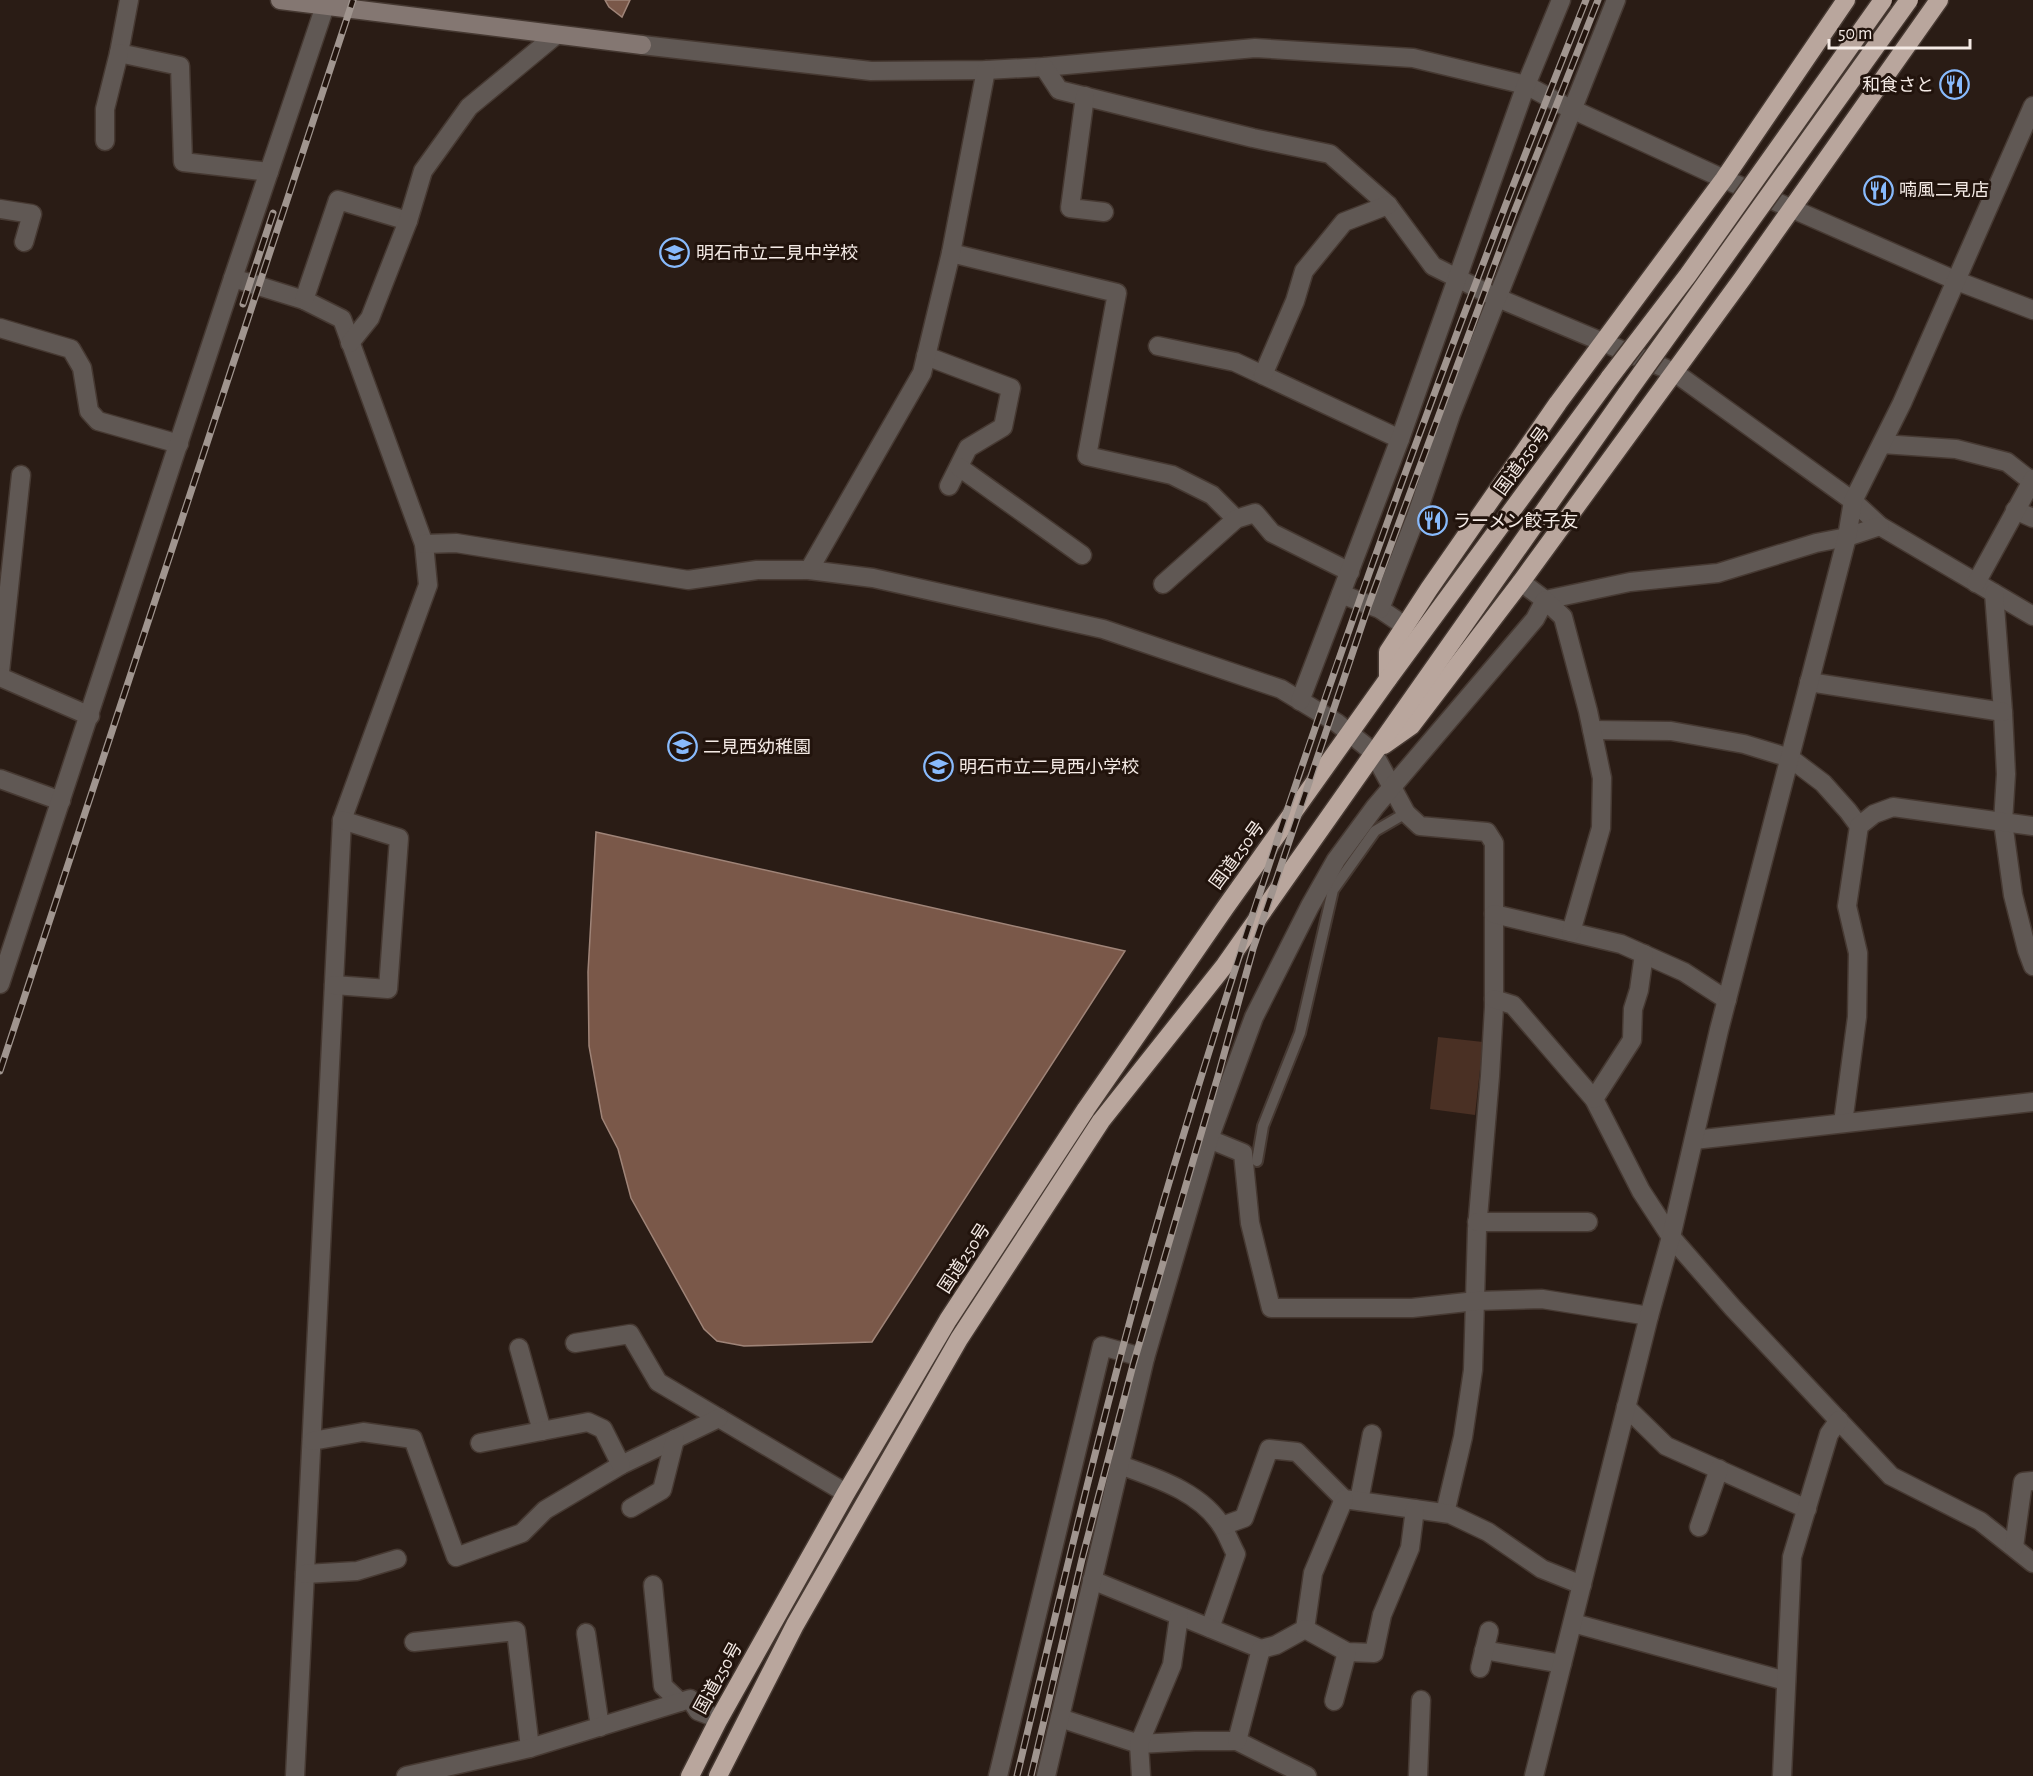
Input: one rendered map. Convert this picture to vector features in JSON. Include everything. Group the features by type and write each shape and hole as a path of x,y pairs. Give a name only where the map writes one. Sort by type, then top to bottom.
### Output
{"highway":[{"path":"1388,679 1389,652 1514,464 1724,179 1846,0"},
{"name":"国道250号","path":"690,1776 719,1719 846,1492 948,1320 1086,1109 1388,679 1610,377 1688,275 1883,0"},
{"path":"718,1776 795,1625 959,1339 1101,1121 1225,965 1627,393 1909,0"},
{"path":"1373,752 1411,726 1521,582 1742,279 1940,0"}],"street":[{"path":"105,141 105,109 129,0"},
{"path":"280,0 556,35 871,71 1044,67 1256,48 1413,58 1526,85 1563,105 1724,179 1958,281 2033,310"},
{"path":"1300,701 1400,439 1526,85 1561,0"},
{"path":"1380,609 1416,517 1451,414 1616,0"},
{"path":"0,984 325,6"},
{"path":"350,343 370,318 408,221 423,171 469,107 556,35"},
{"path":"119,53 180,66 183,162 269,172"},
{"path":"1044,67 1059,90 1253,138 1330,154 1388,205 1433,266 1602,343 1674,372 1853,501 1880,526 2033,616"},
{"path":"809,570 922,373 951,253 986,70"},
{"path":"1085,96 1070,208 1104,212"},
{"path":"1534,1776 1649,1316 1671,1237 1727,1000 1847,537 1853,501 1958,281 2033,106"},
{"path":"304,300 338,200 408,221"},
{"path":"1263,375 1295,301 1304,271 1344,222 1388,205"},
{"path":"0,209 32,214 24,242"},
{"path":"951,253 1117,293 1087,456 1172,475 1212,495 1236,519"},
{"path":"233,278 304,300 342,319 424,544 428,585 342,820 295,1776"},
{"path":"0,328 71,349 82,368 89,411 98,421 179,444"},
{"path":"1158,346 1235,362 1400,439"},
{"path":"926,356 1011,388 1004,428 968,448 949,486"},
{"path":"1882,444 1956,449 2007,462 2032,480 1976,582"},
{"path":"959,466 1082,555"},
{"path":"21,475 0,674 90,716"},
{"path":"2015,510 2033,518"},
{"path":"1163,584 1236,519 1255,513 1272,533 1350,572"},
{"path":"1545,600 1630,582 1718,573 1880,526"},
{"path":"424,544 456,543 688,580 757,570 809,570 873,578 1103,629 1281,689 1338,723 1373,752 1407,813 1420,826 1487,832 1494,843 1494,999 1490,1076 1477,1222 1473,1370 1463,1437 1445,1513"},
{"path":"1521,582 1563,617 1602,778 1601,828 1571,932"},
{"path":"1994,593 2004,712 2006,774 2003,822 2013,895 2033,966"},
{"path":"1341,594 1380,609 1405,626"},
{"path":"1046,1776 1145,1358 1209,1139 1254,1017 1336,860 1392,787 1535,619 1545,600"},
{"path":"1809,682 2004,712"},
{"path":"1592,730 1671,731 1744,744 1790,758 1823,783 1859,826"},
{"path":"0,779 61,801"},
{"path":"1843,1123 1857,1017 1858,953 1847,906 1859,826 1874,814 1893,807 2033,826"},
{"path":"334,985 388,989 399,838 342,820"},
{"path":"1494,914 1621,944 1684,972 1727,1000"},
{"path":"1594,1099 1632,1040 1633,1009 1639,990 1644,954"},
{"path":"1494,999 1513,1005 1594,1099 1641,1191 1671,1237 1733,1308 1891,1476 1980,1521 2033,1563"},
{"path":"1694,1140 2033,1102"},
{"path":"1209,1139 1243,1152 1250,1223 1271,1308 1412,1308 1476,1301 1542,1299 1649,1316"},
{"path":"1477,1222 1588,1222"},
{"path":"575,1343 630,1334 658,1382 846,1492"},
{"path":"998,1776 1102,1346 1145,1358"},
{"path":"519,1348 542,1431"},
{"path":"1626,1407 1666,1446 1807,1509"},
{"path":"312,1441 363,1432 413,1439 456,1557 522,1533 545,1510 621,1465 719,1418"},
{"path":"1782,1776 1792,1557 1829,1434 1839,1420"},
{"path":"480,1443 588,1422 603,1429 621,1465"},
{"path":"1305,1629 1313,1573 1352,1500 1372,1434"},
{"path":"632,1508 662,1490 675,1439"},
{"path":"1222,1526 1244,1518 1269,1449 1297,1452 1352,1500 1450,1514 1488,1532 1542,1569 1582,1585"},
{"path":"1120,1465 1167,1482 1204,1505 1222,1526 1236,1554 1210,1628"},
{"path":"1699,1527 1719,1469"},
{"path":"2014,1547 2023,1482 2033,1481"},
{"path":"1305,1629 1347,1652 1374,1653 1382,1615 1410,1548 1415,1509"},
{"path":"305,1574 357,1571 397,1559"},
{"path":"1092,1580 1262,1649 1276,1645 1305,1629"},
{"path":"653,1586 663,1686 680,1702"},
{"path":"1141,1776 1139,1744 1172,1665 1179,1616"},
{"path":"1573,1623 1786,1681"},
{"path":"414,1642 522,1630 530,1748"},
{"path":"1480,1668 1489,1631"},
{"path":"586,1633 600,1727"},
{"path":"1237,1741 1262,1649"},
{"path":"1484,1650 1562,1664"},
{"path":"1334,1701 1347,1652"},
{"path":"406,1776 530,1748 690,1699 698,1711 719,1719"},
{"path":"1418,1776 1421,1700"},
{"path":"1060,1718 1139,1744 1237,1741 1307,1776"}],"lane":[{"path":"1257,1161 1263,1126 1300,1033 1333,890 1375,831 1407,813"}],"shaded area":[{"path":"605,0 630,0 622,17 609,7"},
{"path":"596,832 1125,951 872,1342 744,1346 717,1341 704,1329 631,1198 618,1149 602,1118 589,1046 588,972"},
{"path":"1438,1037 1483,1042 1475,1115 1430,1109"}],"railway":[{"path":"0,1071 353,0"},
{"path":"1017,1776 1090,1475 1149,1250 1264,879 1418,437 1586,0"},
{"path":"1031,1776 1082,1559 1133,1365 1253,949 1369,604 1513,215 1598,0"},
{"path":"243,304 273,213"}],"place":[{"name":"和食さと","path":"1955,85"},
{"name":"喃風二見店","path":"1878,190"},
{"name":"明石市立二見中学校","path":"675,253"},
{"name":"ラーメン餃子友","path":"1432,521"},
{"name":"二見西幼稚園","path":"682,747"},
{"name":"明石市立二見西小学校","path":"938,767"}]}
